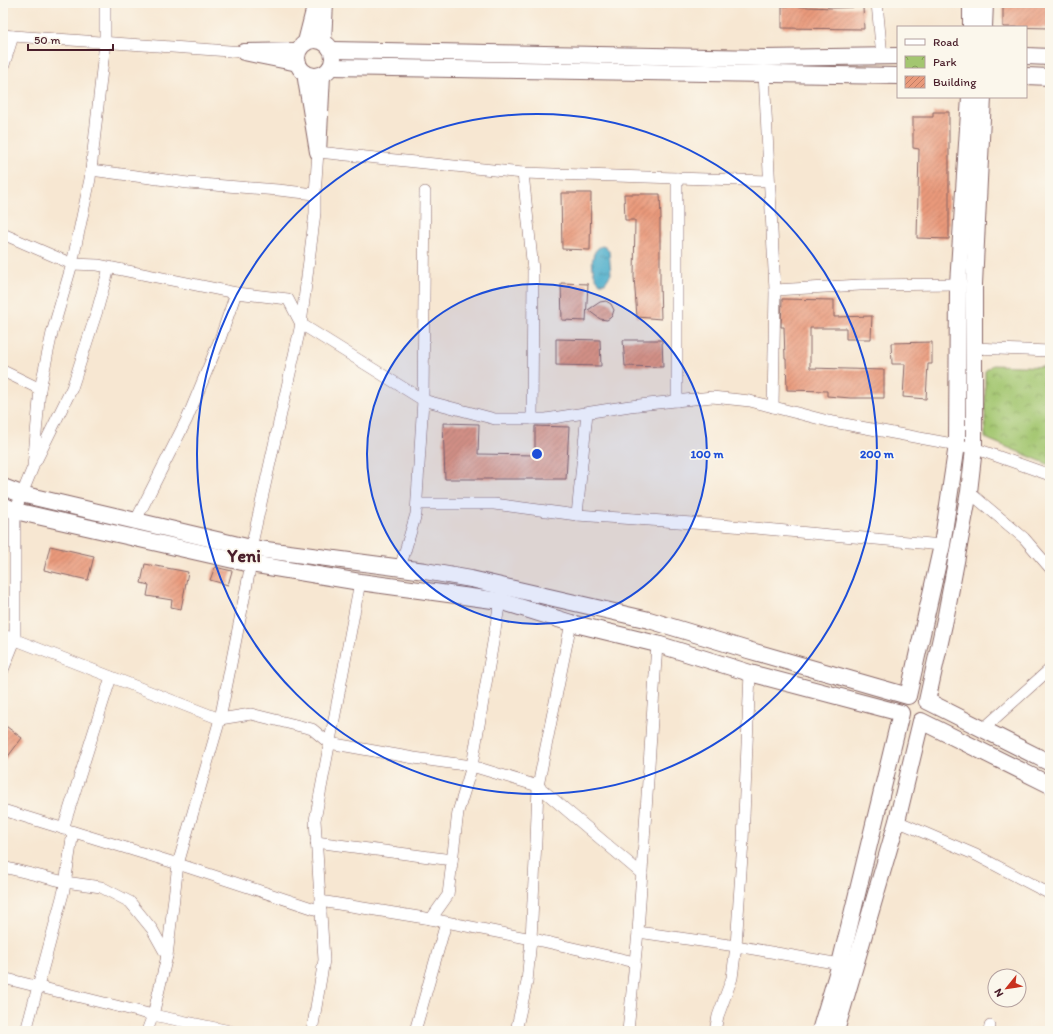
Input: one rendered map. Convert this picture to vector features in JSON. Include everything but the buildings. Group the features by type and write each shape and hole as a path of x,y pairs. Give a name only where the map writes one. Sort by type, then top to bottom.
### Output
{"main road":[{"path":"316,3 302,57 318,152"},
{"path":"318,152 326,71 334,56 328,46 325,3"},
{"path":"971,3 971,26"},
{"path":"984,26 985,3"},
{"path":"302,57 311,40 318,40 328,46 763,58 890,57"},
{"path":"244,52 302,57 316,76 326,71 764,73 897,76"},
{"path":"1027,56 1050,57"},
{"path":"1027,76 1050,76"},
{"path":"908,696 942,545 957,445 958,284 970,98"},
{"path":"9,508 251,564 360,582 500,601 571,623 657,644 750,673 901,713 907,721 917,723 928,715 929,710 927,701 946,615 969,492 974,448 974,284 983,98"},
{"path":"3,486 21,494 135,522 251,548 471,579 649,620 908,696"},
{"path":"820,1031 840,964 901,713 900,709 902,701 912,694 920,695 927,701 1050,762"},
{"path":"921,721 1050,785"},
{"path":"836,1031 897,822 921,721"}],"street":[{"path":"33,467 40,389 52,333 72,264 91,170 105,42 105,3"},
{"path":"877,3 890,57"},
{"path":"3,68 8,35 244,52"},
{"path":"764,73 775,290 773,407"},
{"path":"147,1031 153,1015 167,956 178,864 220,719 251,564 251,548 301,324 315,213 318,152 523,173 769,181"},
{"path":"91,170 188,183 315,194"},
{"path":"523,173 533,270 532,419"},
{"path":"677,178 677,401"},
{"path":"400,568 416,514 417,504 423,400 425,192"},
{"path":"3,234 72,264 110,268 236,292 288,299 301,324 423,400 495,419 546,419 712,397 750,401 828,421 974,448 1050,475"},
{"path":"3,670 15,640 9,508 21,494 72,388 110,268"},
{"path":"775,290 860,285 958,284"},
{"path":"135,522 187,419 220,340 236,292"},
{"path":"974,348 1050,351"},
{"path":"3,371 40,389"},
{"path":"577,515 587,413"},
{"path":"969,492 1024,538 1050,568"},
{"path":"417,504 494,504 577,515 722,525 942,545"},
{"path":"312,1031 324,960 315,820 360,582"},
{"path":"431,920 448,895 458,812 472,766 500,601"},
{"path":"516,1031 527,982 532,939 538,786 571,623"},
{"path":"3,635 220,719 251,714 312,729 329,742 414,758 472,766 538,786 642,874"},
{"path":"628,1031 638,932 657,644"},
{"path":"983,729 1050,669"},
{"path":"715,1031 718,1016 732,978 736,946 743,841 750,673"},
{"path":"26,1031 65,882 68,830 111,677"},
{"path":"3,810 320,906 446,922 635,962"},
{"path":"897,822 976,855 1050,894"},
{"path":"316,842 452,860"},
{"path":"3,867 65,882 101,887 130,902 152,929 167,956"},
{"path":"415,1031 446,922"},
{"path":"638,932 736,946 840,964"},
{"path":"3,978 153,1015 230,1031"}],"green space":[{"path":"992,365 1050,367 1050,465 985,438 985,371"}],"water":[{"path":"602,246 609,251 611,274 605,283 600,283 597,280 592,263 595,252"}],"district":[{"name":"Yeni","path":"244,556"}]}
